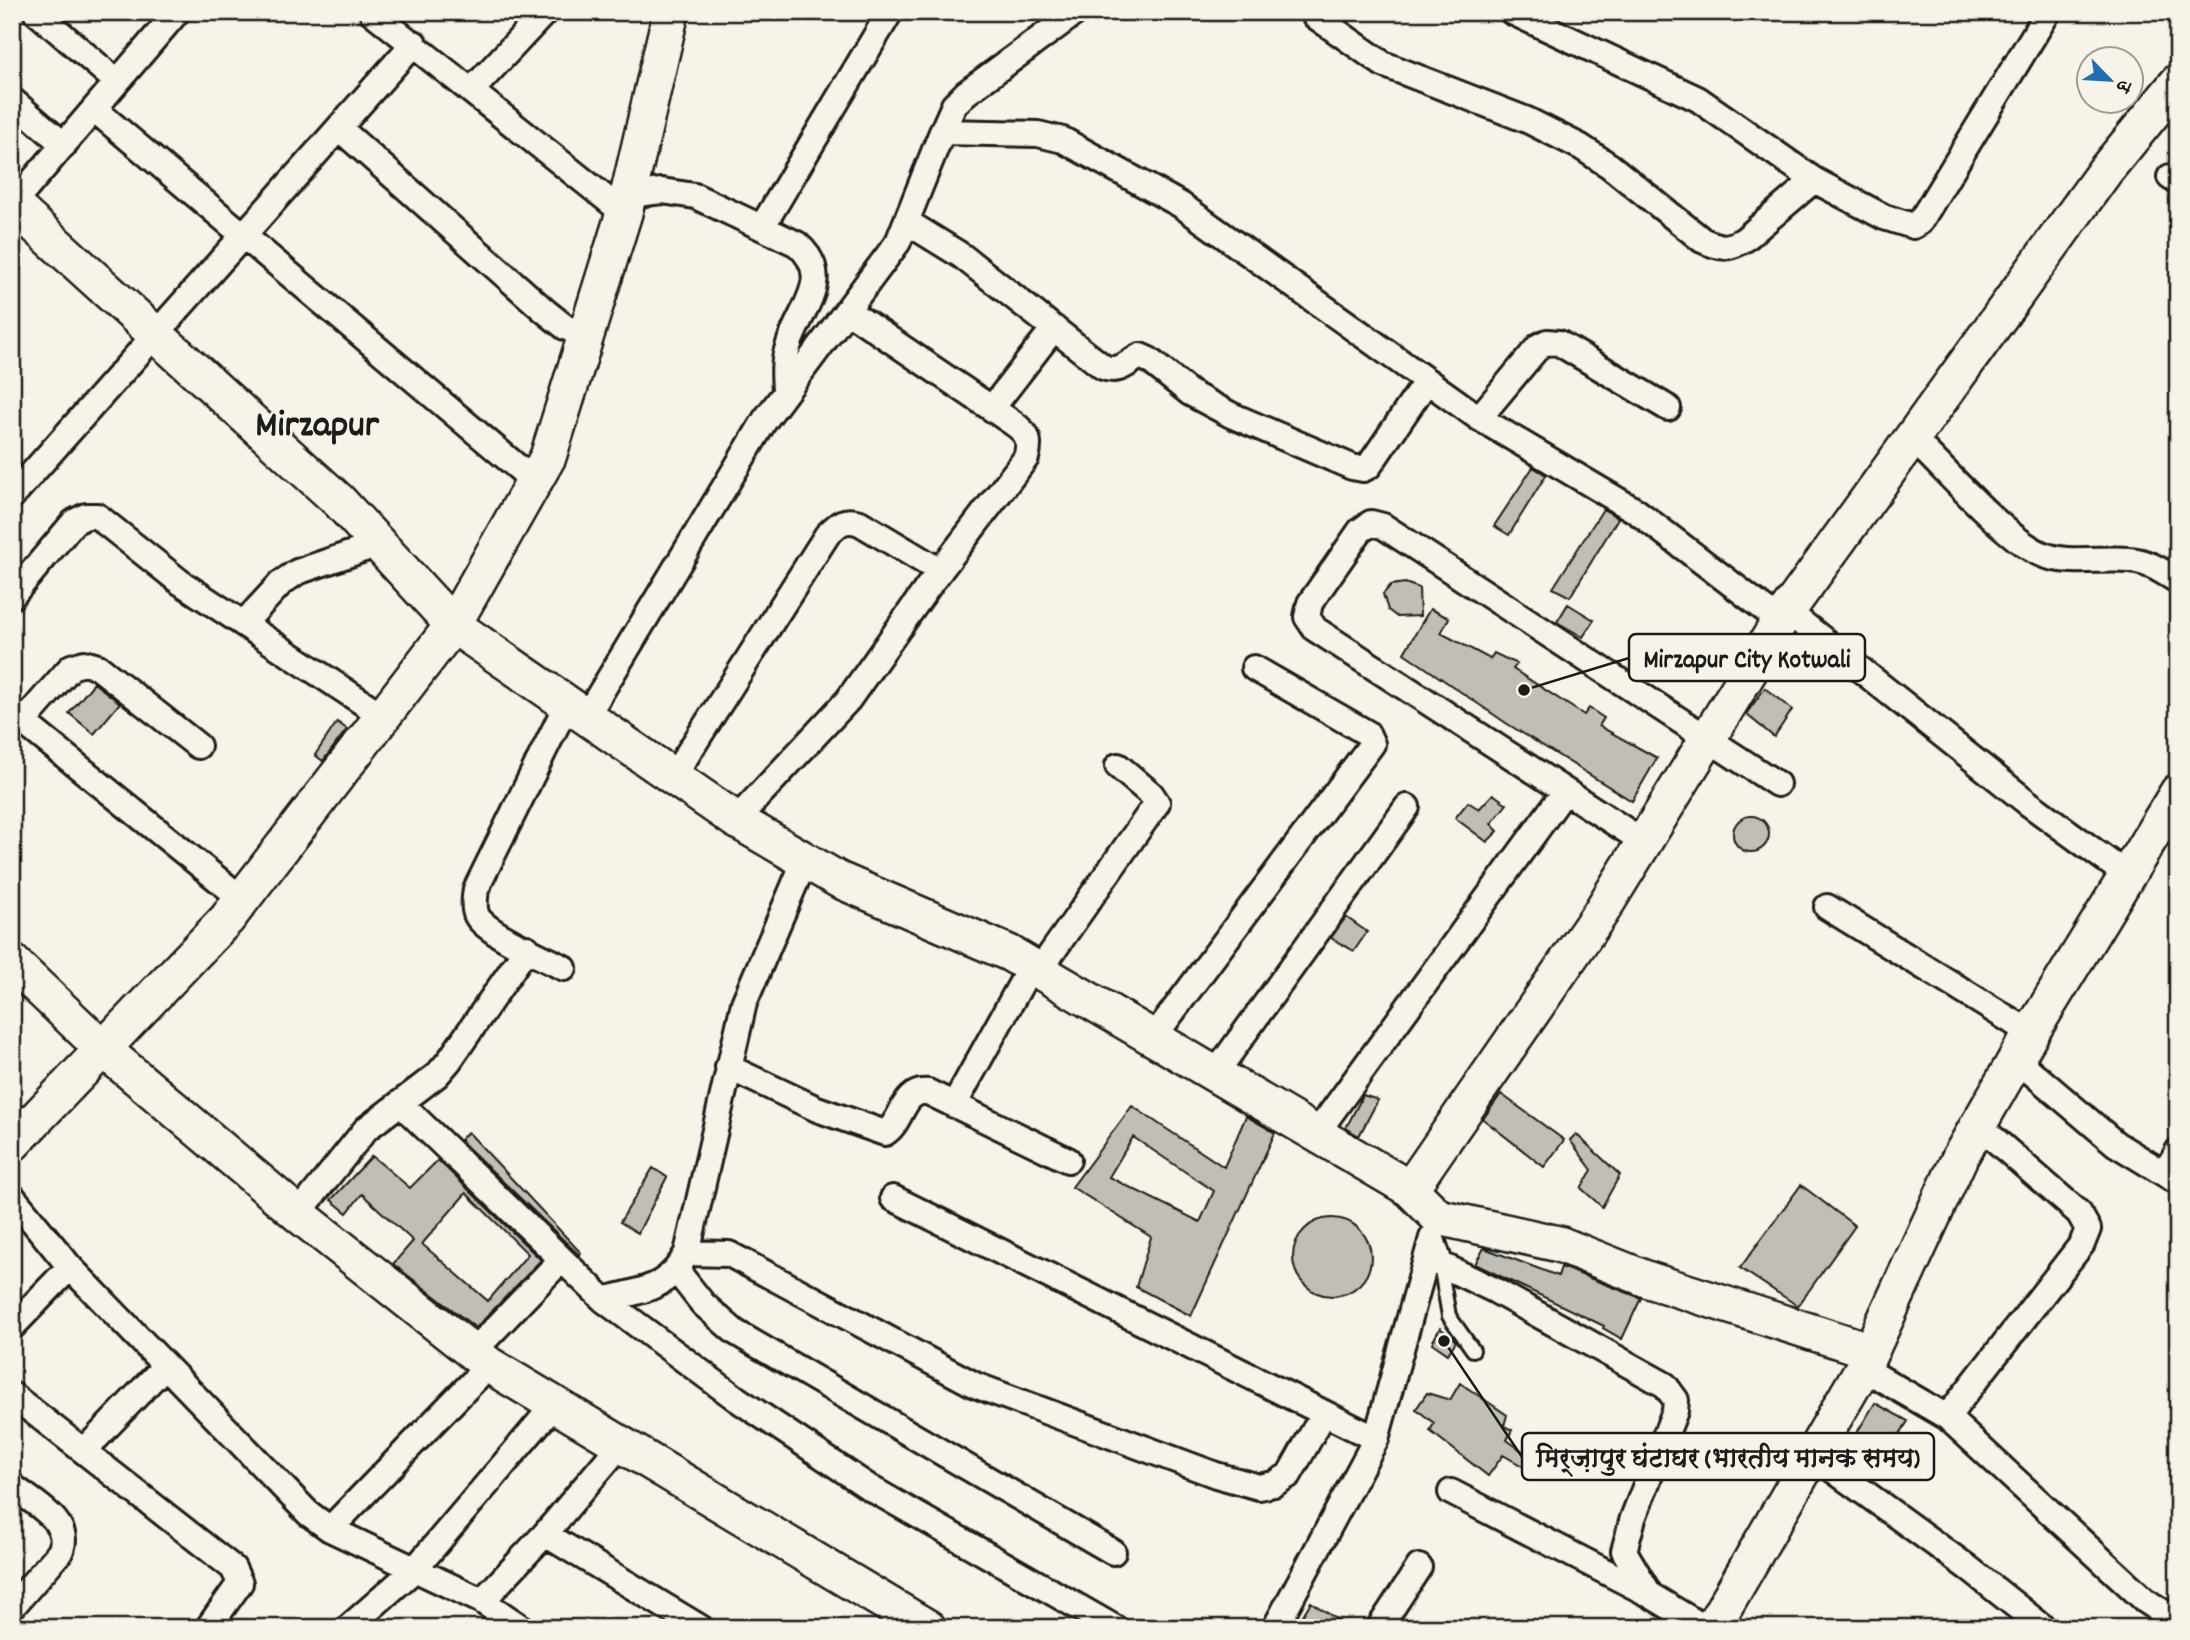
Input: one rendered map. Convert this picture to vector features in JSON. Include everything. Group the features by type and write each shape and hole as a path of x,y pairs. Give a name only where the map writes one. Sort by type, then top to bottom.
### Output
{"street":[{"path":"36,12 117,82"},
{"path":"177,12 12,204 339,501 453,625 736,821 839,880 1009,953 1410,1189 1435,1228 1440,1264 1531,1310 1665,1385 1672,1393 1675,1410 1633,1518 1625,1551 1650,1595"},
{"path":"372,12 626,204 680,192 762,227 797,244 810,255 816,267 816,281 786,351 785,390"},
{"path":"472,90 545,12"},
{"path":"12,1144 242,899 453,625 548,457 626,204 671,12"},
{"path":"762,227 890,12"},
{"path":"564,968 488,927 478,917 476,889 576,710 785,390 880,270 907,222 954,105 966,93 1076,12"},
{"path":"1511,12 1698,99 1814,180 1884,217 1913,226 1920,222 2043,14"},
{"path":"1315,16 1383,64 1527,120 1581,147 1610,166 1702,240 1719,248 1732,247 1745,239 1814,180"},
{"path":"12,496 414,43"},
{"path":"1410,1189 1601,912 1784,616 2105,171 2178,82"},
{"path":"12,100 64,145"},
{"path":"94,109 534,481"},
{"path":"340,128 545,311 565,327 586,335"},
{"path":"942,132 1038,134 1063,140 1181,205 1479,418 1636,511 1784,616 2127,876"},
{"path":"907,222 962,256 1102,367 1113,371 1123,368 1140,356 1149,360 1190,393 1231,415 1302,448 1331,455 1363,469 1376,458 1426,382"},
{"path":"736,821 848,700 940,571 1026,458 1030,443 1026,432 848,311"},
{"path":"992,408 1054,328"},
{"path":"1479,418 1539,346 1547,341 1559,343 1668,408"},
{"path":"1912,438 2011,532 2040,553 2080,561 2131,560 2152,565 2178,581"},
{"path":"12,596 75,522 86,516 97,516 180,582 383,716"},
{"path":"673,777 827,535 839,522 848,519 860,523 940,571"},
{"path":"1644,842 1315,629 1307,617 1310,603 1360,531 1371,523 1383,526 1777,784"},
{"path":"244,623 281,583 297,572 379,544"},
{"path":"198,746 98,667 84,663 71,667 18,718 242,899"},
{"path":"1153,1038 1372,744 1367,733 1254,668"},
{"path":"954,1105 1035,969 1157,803 1151,794 1118,766"},
{"path":"1317,1134 1565,790"},
{"path":"1712,1628 1814,1456 1867,1360 1960,1157 2023,1046 2178,792"},
{"path":"1215,1074 1407,807"},
{"path":"604,1300 663,1284 682,1262 744,1003 805,860"},
{"path":"1827,906 2023,1046 2116,1144 2172,1177 2178,1151"},
{"path":"298,1214 366,1129 437,1075 527,948"},
{"path":"12,962 103,1049 298,1214 481,1358 928,1628"},
{"path":"729,1067 817,1109 879,1132 889,1130 910,1096 919,1091 1068,1160"},
{"path":"400,1103 560,1261 604,1300 737,1399 870,1488 1115,1628"},
{"path":"1947,1417 2082,1244 2088,1229 2079,1213 1978,1125"},
{"path":"12,1196 70,1267 284,1491 330,1529 482,1601 522,1628"},
{"path":"893,1198 1376,1439"},
{"path":"1435,1228 1559,1244 1867,1360 1947,1417 2146,1601 2178,1622"},
{"path":"1275,1628 1376,1439 1435,1228"},
{"path":"682,1262 729,1254 975,1385 1216,1475 1259,1487 1274,1484 1289,1475 1324,1413"},
{"path":"330,1529 481,1358 560,1261"},
{"path":"682,1262 704,1304 735,1332 1113,1552"},
{"path":"12,1326 70,1267"},
{"path":"84,1451 165,1366"},
{"path":"12,1395 239,1576 237,1590 208,1628"},
{"path":"354,1626 415,1569 555,1404"},
{"path":"482,1601 545,1534 621,1444"},
{"path":"1814,1456 1968,1567 2044,1628"},
{"path":"12,1486 58,1522 64,1532 65,1541 60,1552 17,1593"},
{"path":"1451,1492 1650,1595 1705,1628"},
{"path":"545,1534 701,1628"},
{"path":"1379,1628 1419,1567"}],"lane":[{"path":"1440,1264 1449,1317 1473,1350"}],"building":[{"path":"1533,467 1546,475 1509,535 1494,526"},
{"path":"1603,509 1618,518 1570,597 1553,588"},
{"path":"1405,583 1419,588 1420,616 1397,617 1388,610 1383,594 1391,585"},
{"path":"1568,604 1594,620 1583,637 1557,622"},
{"path":"1430,609 1449,618 1441,633 1490,659 1494,653 1517,664 1513,669 1584,715 1589,708 1604,718 1599,726 1657,758 1632,801 1506,723 1404,653"},
{"path":"94,683 120,703 94,734 69,713"},
{"path":"1765,688 1792,710 1774,737 1746,714"},
{"path":"337,722 347,729 323,761 315,755"},
{"path":"1493,794 1507,804 1491,824 1498,831 1487,842 1455,818 1468,802 1479,809"},
{"path":"1751,816 1764,821 1769,834 1764,847 1751,852 1738,847 1733,834 1738,821"},
{"path":"1346,917 1367,932 1354,951 1331,938"},
{"path":"1501,1094 1564,1140 1544,1167 1483,1119"},
{"path":"1363,1095 1378,1100 1359,1136 1346,1128"},
{"path":"1132,1106 1224,1167 1246,1116 1275,1133 1191,1316 1136,1287 1151,1237 1072,1187","holes":["1133,1137 1214,1191 1200,1222 1109,1177"]},
{"path":"468,1132 581,1253 579,1255 460,1140"},
{"path":"1576,1134 1620,1175 1602,1207 1581,1188 1592,1170 1570,1140"},
{"path":"372,1156 410,1188 438,1160 541,1260 476,1328 393,1264 413,1241 362,1194 347,1213 331,1200","holes":["466,1193 528,1254 488,1301 422,1244"]},
{"path":"653,1168 667,1177 638,1233 620,1222"},
{"path":"1801,1185 1855,1226 1798,1306 1740,1268"},
{"path":"1332,1218 1347,1221 1359,1230 1368,1242 1371,1257 1368,1272 1359,1284 1347,1293 1332,1296 1317,1293 1305,1284 1296,1272 1293,1257 1296,1242 1305,1230 1317,1221"},
{"path":"1484,1248 1558,1276 1561,1267 1641,1298 1622,1339 1603,1328 1604,1326 1475,1264"},
{"path":"1440,1328 1456,1341 1448,1354 1432,1343"},
{"path":"1460,1383 1507,1415 1504,1426 1512,1430 1507,1440 1538,1462 1533,1472 1503,1455 1488,1476 1430,1431 1434,1423 1416,1409 1427,1393 1450,1400"},
{"path":"1875,1403 1908,1421 1875,1474 1844,1454"},
{"path":"1311,1602 1350,1628 1295,1628"}],"place":[{"name":"Mirzapur City Kotwali","path":"1524,690"},
{"name":"मिर्ज़ापुर घंटाघर (भारतीय मानक समय)","path":"1444,1341"}],"district":[{"name":"Mirzapur","path":"317,427"}]}
